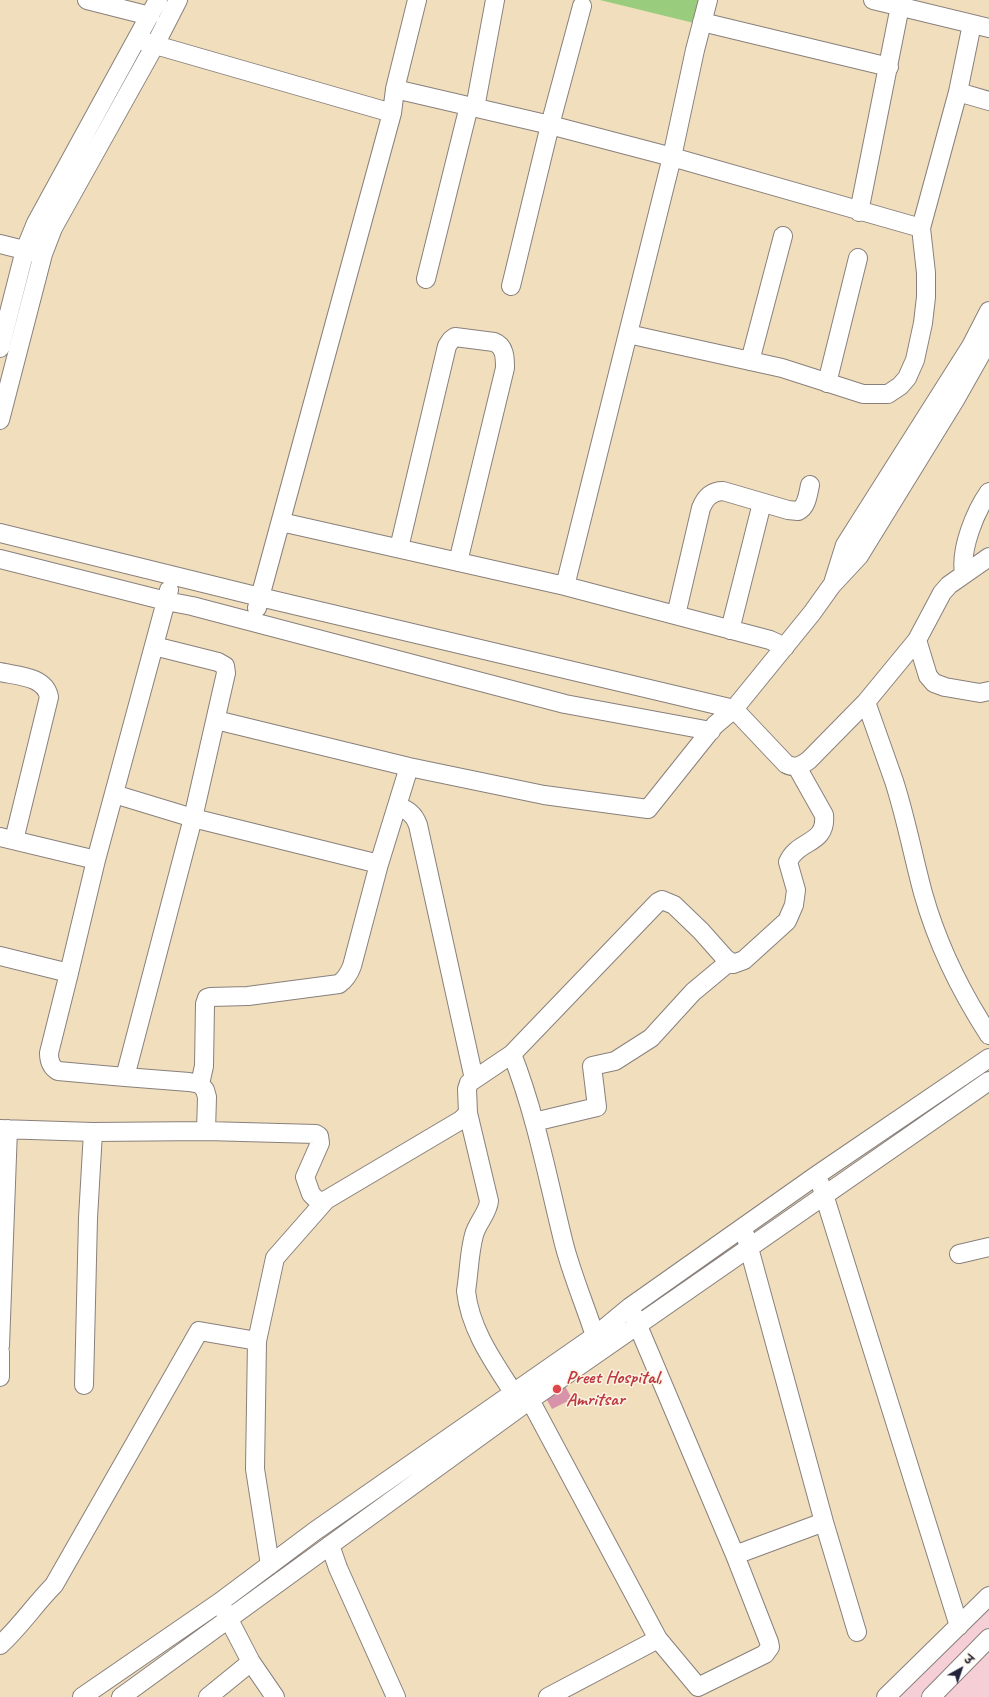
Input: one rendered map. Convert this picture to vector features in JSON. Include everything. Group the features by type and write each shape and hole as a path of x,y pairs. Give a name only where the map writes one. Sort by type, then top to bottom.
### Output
{"street":[{"path":"0,348 25,250 36,223 154,8 87,0"},
{"path":"0,420 43,254 53,228 155,45 178,0"},
{"path":"254,622 392,113 395,89 417,0"},
{"path":"426,279 472,107 494,0"},
{"path":"565,586 672,157 708,0"},
{"path":"628,334 782,368 863,394 888,394 900,386 907,378 915,360 923,322 926,297 926,273 921,228 958,92 981,26 873,0"},
{"path":"511,286 550,125 582,6"},
{"path":"859,212 900,6"},
{"path":"702,22 889,67"},
{"path":"136,40 392,113"},
{"path":"395,89 550,125 672,157 859,212 921,228"},
{"path":"958,92 989,101"},
{"path":"750,362 783,236"},
{"path":"0,244 43,254"},
{"path":"827,383 858,258"},
{"path":"832,585 844,545 971,346 989,311"},
{"path":"399,548 447,346 455,337 494,342 498,344 506,357 458,562"},
{"path":"216,720 409,767 544,796 648,808 715,725 734,709 785,647 832,585 859,556 955,400 989,340"},
{"path":"676,615 703,503 713,492 723,491 788,510 798,511 804,506 810,485"},
{"path":"964,573 962,562 966,542 976,516 989,492"},
{"path":"730,630 762,503"},
{"path":"281,522 565,586 770,640 785,647"},
{"path":"0,533 260,597 734,709 786,764 793,767 797,767 809,760 866,702 917,640 942,593 954,580 989,557"},
{"path":"0,560 192,606 565,704 711,731"},
{"path":"173,576 96,860 49,1053 49,1060 52,1068 58,1071 200,1084 205,1090 207,1097 206,1131"},
{"path":"917,640 928,676 934,683 945,687 980,693 989,691"},
{"path":"125,1077 193,818 226,673 225,666 218,662 154,646"},
{"path":"0,672 40,681 45,686 50,697 7,838 96,860"},
{"path":"866,702 894,782 923,894 938,936 972,1009 989,1035"},
{"path":"200,1084 204,1066 205,1004 207,998 286,992 339,984 348,975 352,966 379,864 409,767"},
{"path":"513,1392 490,1356 479,1333 467,1299 466,1291 474,1236 477,1226 489,1206 489,1200 468,1112 467,1086 474,1079 512,1054 652,907 662,900 674,905 701,931 729,962 733,964 744,960 788,921 794,905 796,890 788,867 790,857 796,849 813,839 824,829 824,814 797,767"},
{"path":"114,794 193,818 379,864"},
{"path":"397,806 413,814 418,825 474,1079"},
{"path":"0,956 69,973"},
{"path":"534,1122 598,1108 592,1066 615,1061 651,1038 693,992 729,962"},
{"path":"512,1054 523,1082 565,1246 595,1336"},
{"path":"82,1697 220,1602 321,1527 595,1336 630,1308 817,1175 989,1058"},
{"path":"121,1697 230,1620 330,1545 530,1400 989,1081"},
{"path":"0,1346 4,1129 93,1132 206,1131 316,1134 319,1136 320,1144 306,1177 313,1198 319,1202 326,1200 462,1120 468,1112"},
{"path":"84,1385 88,1218 93,1132"},
{"path":"817,1175 959,1626"},
{"path":"270,1565 255,1469 257,1341 275,1258 326,1200"},
{"path":"744,1228 824,1522 857,1632"},
{"path":"959,1254 989,1248"},
{"path":"530,1400 658,1639 702,1692 765,1654 770,1647 735,1555 630,1308"},
{"path":"0,1645 14,1632 32,1608 54,1585 199,1331 257,1341"},
{"path":"0,1352 0,1377"},
{"path":"735,1555 824,1522"},
{"path":"330,1545 338,1568 396,1697"},
{"path":"886,1697 989,1596"},
{"path":"220,1602 251,1662 275,1697"},
{"path":"931,1697 989,1638"},
{"path":"548,1697 658,1639"},
{"path":"208,1697 251,1662"}],"shaded area":[{"path":"989,1584 989,1697 879,1697"}],"green space":[{"path":"600,0 700,0 694,23"}],"building":[{"path":"558,1373 572,1399 552,1409 538,1384"}],"place":[{"name":"Preet Hospital, Amritsar","path":"557,1389"}]}
